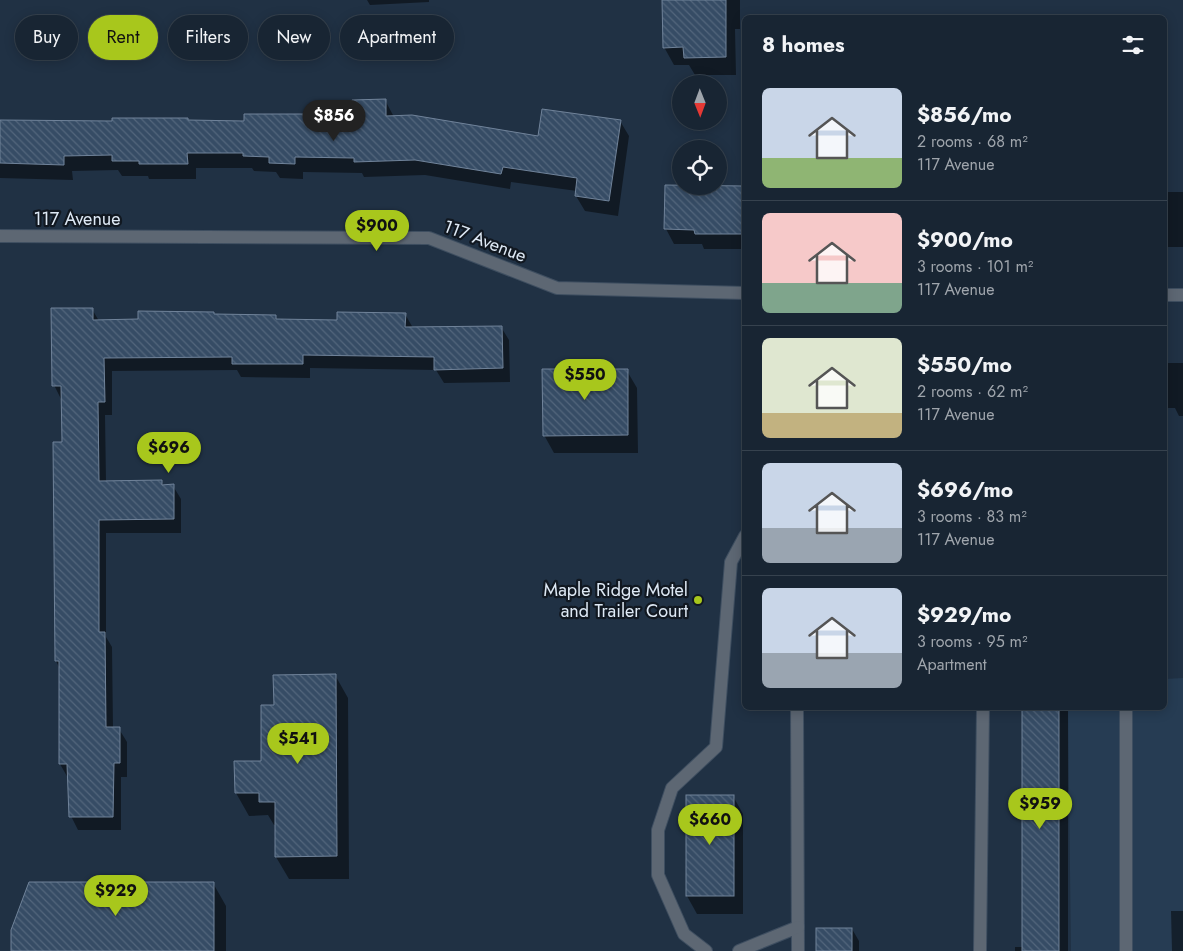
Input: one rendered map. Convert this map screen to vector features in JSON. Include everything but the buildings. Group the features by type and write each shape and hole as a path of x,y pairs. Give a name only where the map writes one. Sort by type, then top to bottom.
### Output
{"street":[{"name":"117 Avenue","path":"0,236 429,238 557,288 742,293"},
{"path":"1167,295 1183,295"},
{"path":"706,951 684,934 658,875 658,830 672,788 716,747 731,562 742,542"},
{"path":"797,710 798,951"},
{"path":"980,951 983,710"},
{"path":"1126,710 1126,951"},
{"path":"739,951 798,927"}],"shaded area":[{"path":"1183,678 1183,951 1071,951 1068,710 1167,710 1167,679"}],"place":[{"name":"Maple Ridge Motel and Trailer Court","path":"698,600"}]}
